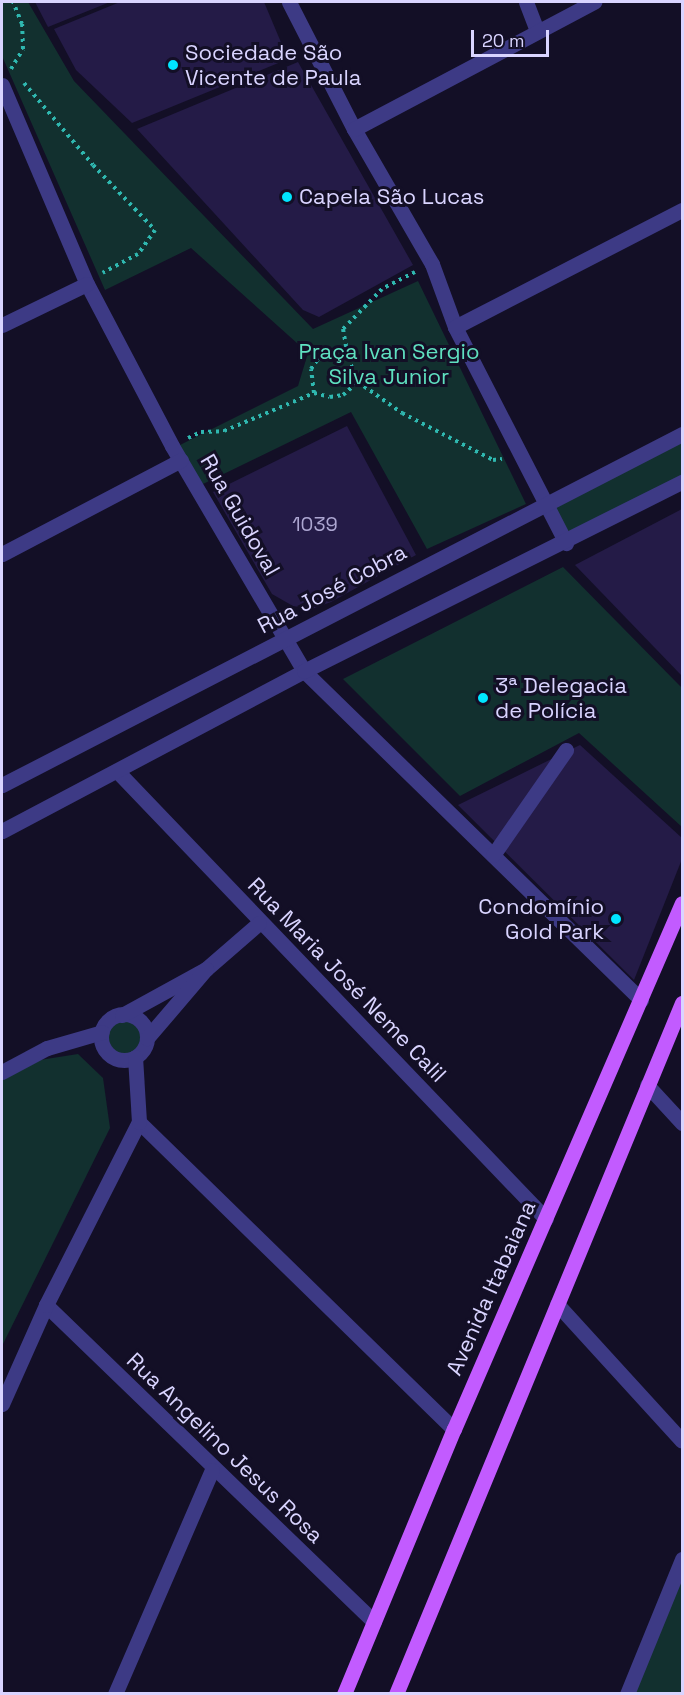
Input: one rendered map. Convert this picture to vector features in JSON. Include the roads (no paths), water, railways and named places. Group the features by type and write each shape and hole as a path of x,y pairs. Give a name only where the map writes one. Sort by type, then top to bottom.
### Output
{"main road":[{"name":"Avenida Itabaiana","path":"344,1694 454,1429 682,903"},
{"path":"396,1694 682,1003"}],"street":[{"path":"289,2 354,129 432,264 455,327 566,543"},
{"path":"526,2 537,31"},
{"path":"354,129 594,2"},
{"name":"Rua Guidoval","path":"2,85 87,284 172,446 304,671 641,1000"},
{"path":"455,327 682,210"},
{"path":"2,325 87,284"},
{"name":"Rua José Cobra","path":"2,785 545,502 682,434"},
{"path":"2,554 181,460"},
{"path":"2,831 304,671 566,543 682,482"},
{"path":"493,855 566,750"},
{"name":"Rua Maria José Neme Calil","path":"117,771 259,923 546,1219"},
{"path":"2,1404 46,1305 139,1122 135,1057 147,1038 206,969 259,923"},
{"path":"135,1057 114,1057 104,1047 102,1032 109,1020 206,969"},
{"path":"122,1015 137,1018 147,1038"},
{"path":"2,1072 47,1048 102,1032"},
{"path":"647,1085 682,1123"},
{"path":"139,1122 454,1429"},
{"path":"556,1304 682,1441"},
{"name":"Rua Angelino Jesus Rosa","path":"46,1305 213,1470 374,1622"},
{"path":"115,1694 213,1470"},
{"path":"627,1694 682,1558"}],"place":[{"name":"Sociedade São Vicente de Paula","path":"173,65"},
{"name":"Capela São Lucas","path":"287,197"},
{"name":"3ª Delegacia de Polícia","path":"483,698"},
{"name":"Condomínio Gold Park","path":"616,919"}],"park label":[{"name":"Praça Ivan Sergio Silva Junior","path":"389,364"}]}
